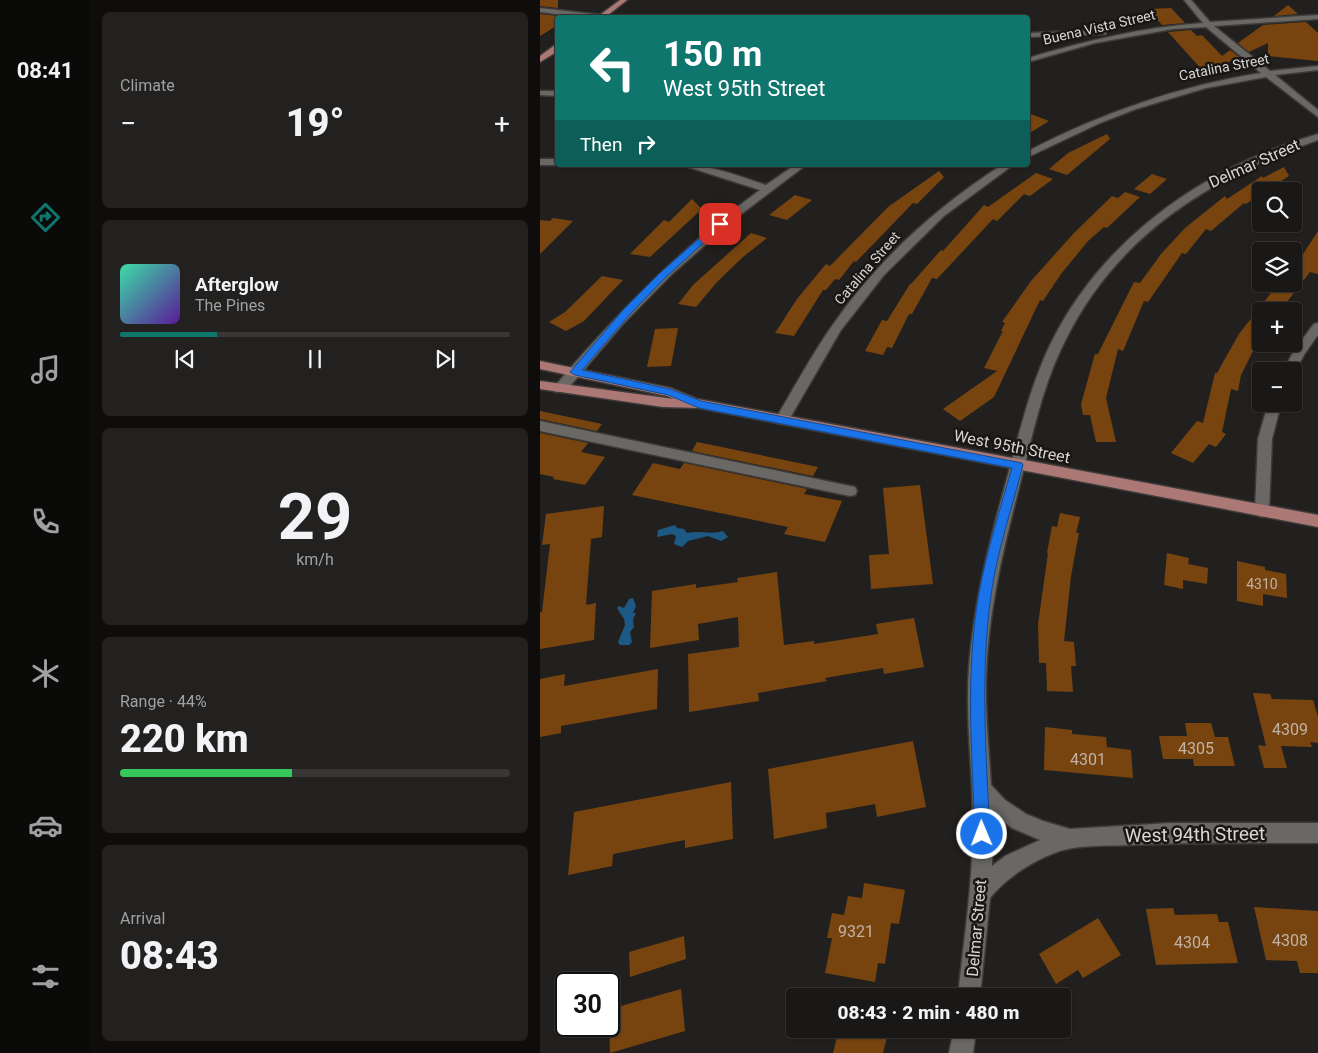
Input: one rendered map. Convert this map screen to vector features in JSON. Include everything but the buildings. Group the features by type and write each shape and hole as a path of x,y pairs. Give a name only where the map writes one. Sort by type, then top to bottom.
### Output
{"main road":[{"path":"603,15 624,0"},
{"path":"540,60 555,49"},
{"name":"West 95th Street","path":"540,365 670,392 699,404"},
{"name":"West 95th Street","path":"540,385 663,403 699,404 1318,522"}],"street":[{"path":"1187,0 1207,24 1318,114"},
{"path":"540,10 583,15"},
{"name":"Buena Vista Street","path":"1030,59 1094,41 1173,27 1318,17"},
{"path":"1030,35 1173,27"},
{"name":"Catalina Street","path":"1030,153 1073,130 1136,104 1192,88 1268,73 1318,68"},
{"path":"540,93 555,94"},
{"name":"Delmar Street","path":"970,988 982,848 977,700 980,636 985,593 1035,402 1059,339 1083,297 1120,251 1172,206 1203,186 1269,154 1318,137"},
{"path":"540,162 555,162"},
{"path":"696,167 722,173 767,189"},
{"path":"560,389 627,311 663,275 720,224 798,167"},
{"name":"Catalina Street","path":"782,420 817,358 844,317 871,282 935,218 958,199 1005,167"},
{"path":"1294,362 1318,327"},
{"path":"1262,511 1265,439 1272,412"},
{"path":"540,426 850,491"},
{"name":"West 94th Street","path":"981,786 996,806 1014,818 1039,831 1072,838 1170,833 1318,833"},
{"name":"West 94th Street","path":"979,897 992,879 1012,863 1072,838"},
{"path":"962,1053 964,1038"}],"water":[{"path":"675,525 677,528 684,529 687,533 723,531 728,537 721,541 708,536 688,541 682,547 674,544 676,536 672,534 657,537 658,530"},
{"path":"633,598 636,606 633,613 636,613 633,619 634,627 630,632 632,642 629,645 620,645 618,642 625,625 624,619 617,608 619,606 624,608 629,599"}],"route":[{"path":"720,224 663,275 627,311 575,372 670,392 699,404 1018,465 985,593 980,636 977,700 982,834"}]}
